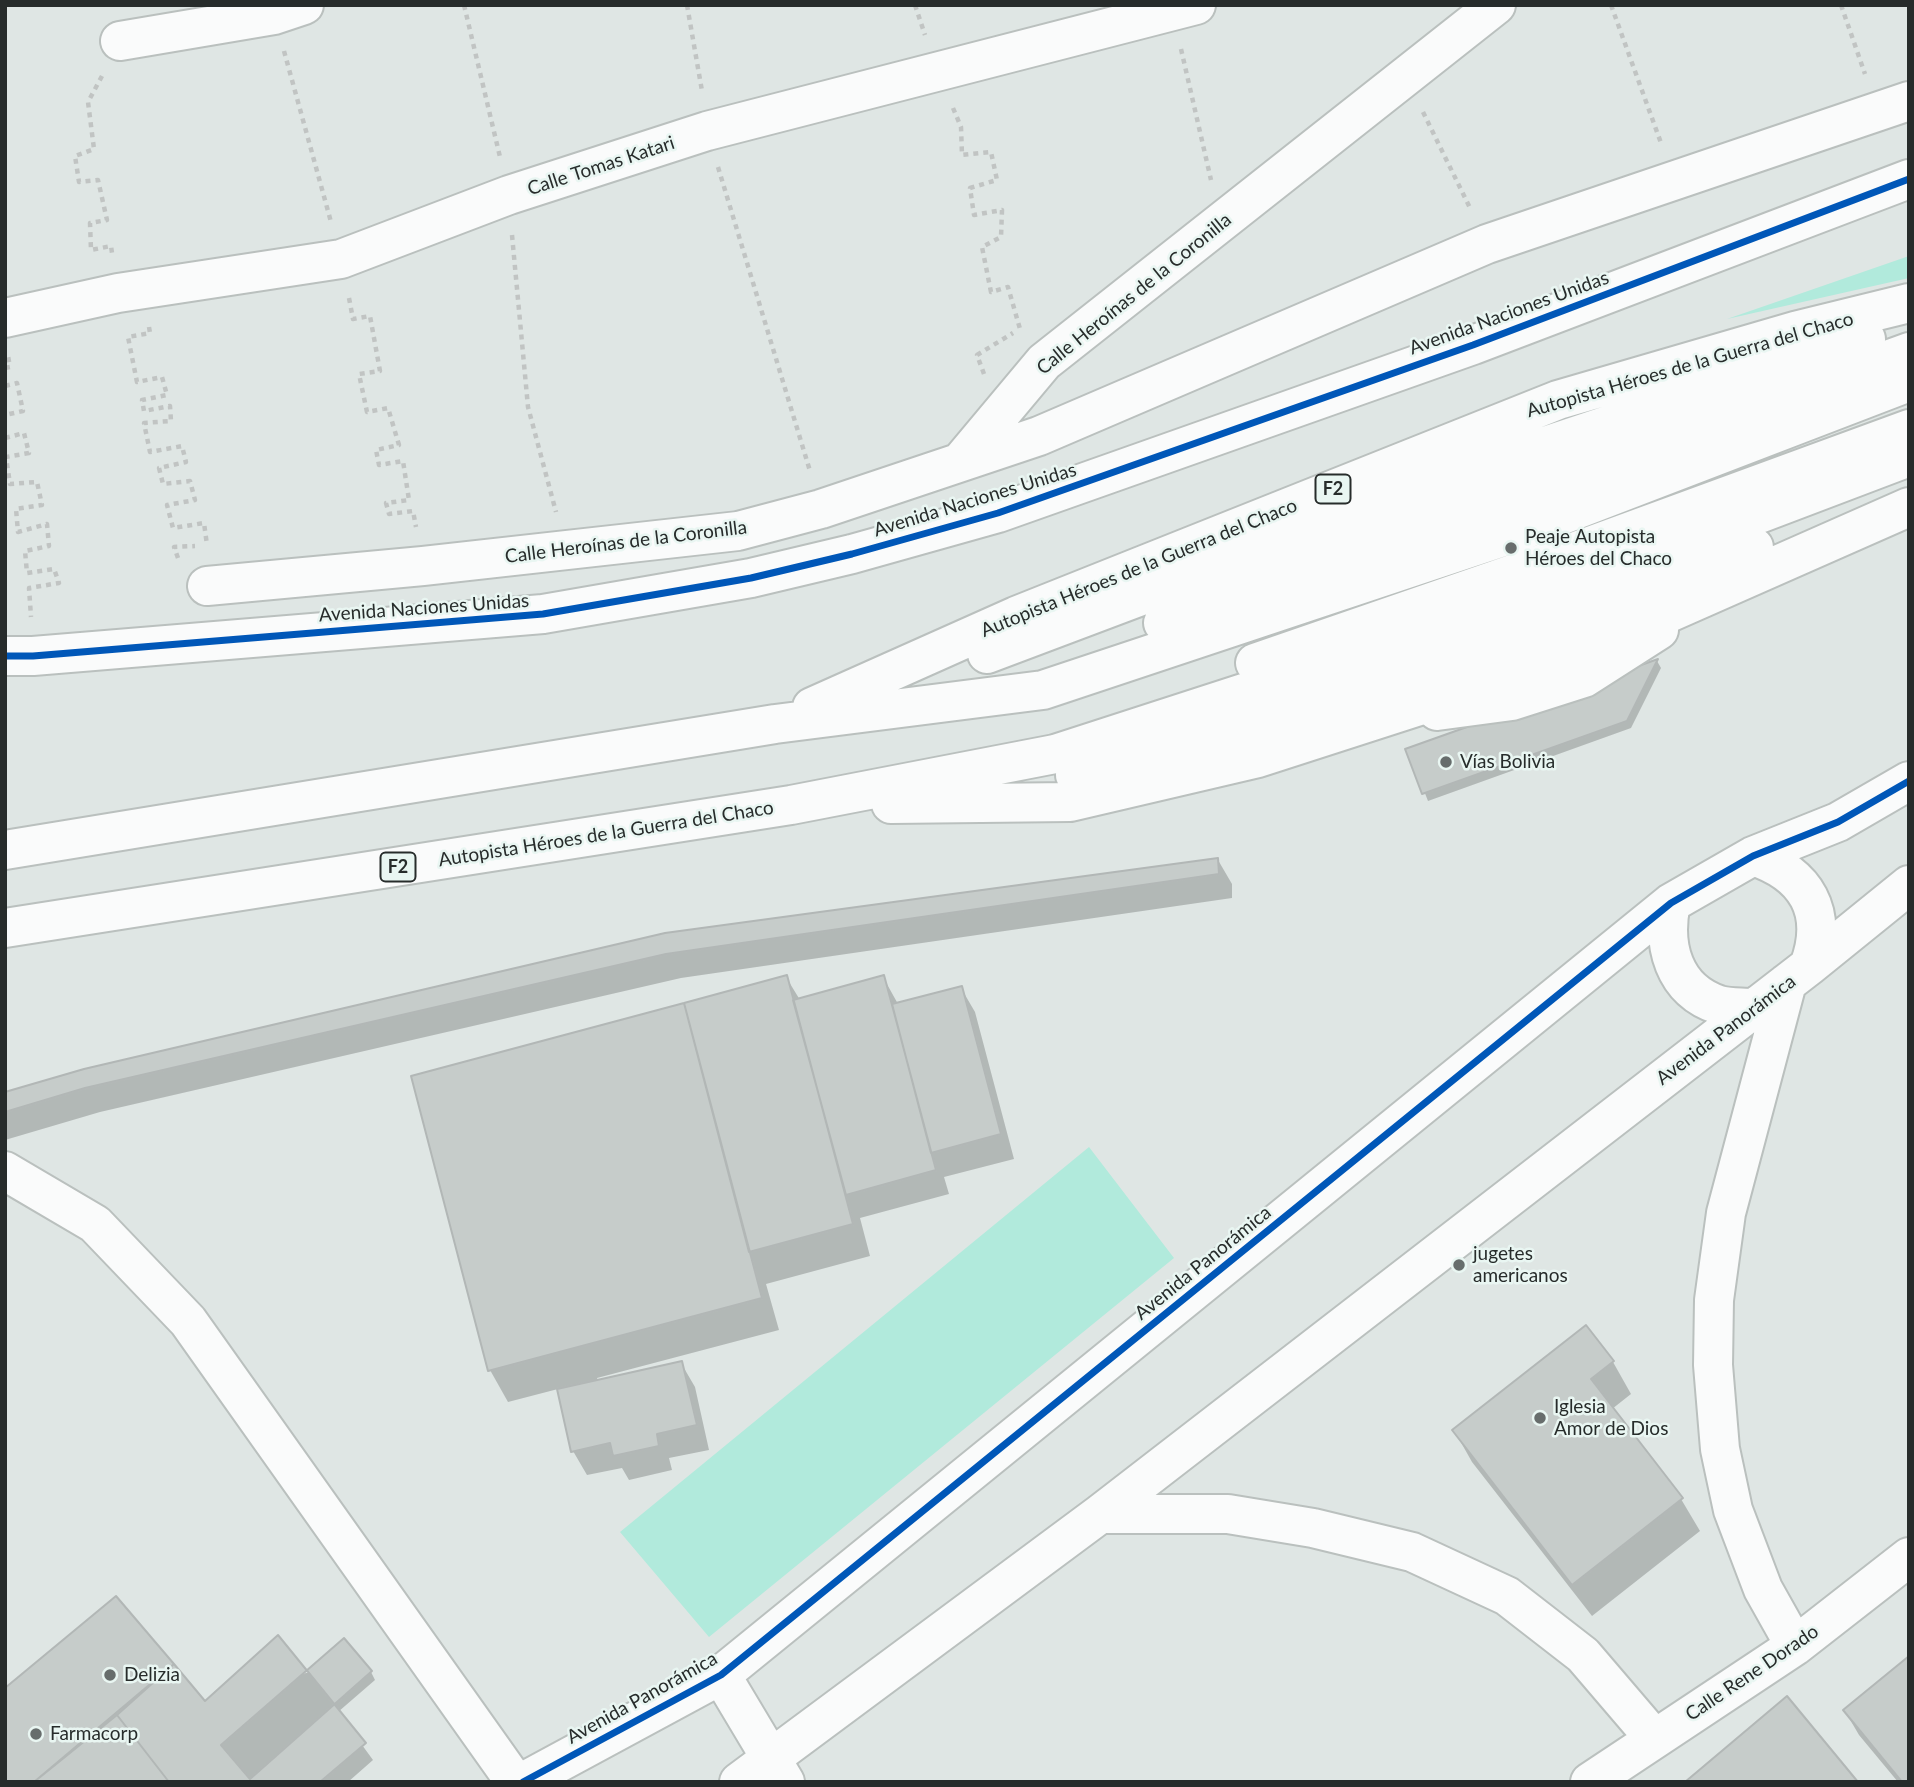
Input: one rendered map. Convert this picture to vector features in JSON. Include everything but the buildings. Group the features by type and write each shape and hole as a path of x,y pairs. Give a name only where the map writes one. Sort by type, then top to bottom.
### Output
{"main road":[{"name":"Calle Heroínas de la Coronilla","path":"207,586 423,566 738,531 821,509 962,460 1044,362 1221,225 1496,5"},
{"name":"Calle Tomas Katari","path":"5,318 118,293 341,259 509,195 707,131 1184,8"},
{"path":"120,41 289,10"},
{"path":"962,460 1039,436 1487,244 1894,106"},
{"name":"Avenida Naciones Unidas","path":"19,656 543,614 751,578 852,554 998,513 1447,354 1909,179"},
{"name":"Autopista Héroes de la Guerra del Chaco","path":"775,724 1016,616 1558,400 1795,331 1909,303"},
{"name":"Autopista Héroes de la Guerra del Chaco","path":"775,724 1030,639 1494,463 1832,348 1909,327"},
{"name":"Autopista Héroes de la Guerra del Chaco","path":"775,724 1047,665 1909,352"},
{"name":"Autopista Héroes de la Guerra del Chaco","path":"5,850 775,724 1043,690 1518,532 1909,382"},
{"name":"Autopista Héroes de la Guerra del Chaco","path":"791,805 1050,734 1530,568 1909,429"},
{"name":"Autopista Héroes de la Guerra del Chaco","path":"5,928 791,805 1055,754 1540,597 1909,457"},
{"name":"Autopista Héroes de la Guerra del Chaco","path":"791,805 1058,780 1242,728 1551,628 1909,484"},
{"name":"Autopista Héroes de la Guerra del Chaco","path":"791,805 1070,802 1258,758 1372,719 1562,660 1909,507"},
{"name":"Avenida Panorámica","path":"523,1782 721,1675 1671,903 1753,856 1838,822 1909,781"},
{"path":"1753,856 1777,864 1797,879 1810,900 1817,923 1816,948 1798,975 1726,1213 1714,1300 1713,1365 1720,1449 1733,1510 1763,1589 1795,1646"},
{"name":"Avenida Panorámica","path":"739,1782 778,1769 1100,1514 1798,975 1909,885"},
{"path":"1671,903 1666,928 1669,953 1680,976 1698,994 1720,1005 1752,1008"},
{"path":"5,1171 95,1224 188,1321 515,1782"},
{"path":"1100,1514 1228,1514 1313,1528 1412,1552 1507,1596 1583,1655 1654,1738"},
{"name":"Calle Rene Dorado","path":"1590,1782 1795,1646 1909,1557"},
{"path":"721,1675 778,1769"}],"path":[{"path":"464,5 509,195 528,407 566,550"},
{"path":"687,5 707,131 821,509"},
{"path":"915,5 936,70 961,127 962,155 990,152 996,180 970,188 974,215 1002,210 1001,237 982,247 991,292 1008,287 1020,329 977,355 987,384"},
{"path":"1611,5 1674,179"},
{"path":"1841,5 1894,106"},
{"path":"1184,8 1221,225"},
{"path":"289,10 353,320 370,316 380,371 359,374 366,412 388,408 399,446 376,450 379,465 402,461 409,500 386,503 389,514 413,511 423,566"},
{"path":"120,41 88,102 94,149 75,156 79,182 99,180 107,220 90,223 91,250 111,246 120,311 145,309 150,333 128,337 137,382 162,377 167,395 142,400 144,411 170,406 171,421 144,423 150,452 182,446 186,462 159,468 163,484 190,481 195,500 167,505 173,528 204,523 208,545 174,547 176,556 207,586"},
{"path":"1406,76 1487,244"},
{"path":"5,386 18,383 23,411 5,415"},
{"path":"5,438 24,433 29,453 6,457 10,484 37,482 42,505 16,509 19,532 47,524 49,547 25,551 27,573 54,569 59,583 29,588 19,656"}],"green space":[{"path":"1909,256 1909,278 1727,319"},
{"path":"1089,1147 1174,1258 709,1637 620,1532"}],"cycle path":[{"path":"5,656 33,656 543,614 751,578 852,554 998,513 1473,345 1909,179"},
{"path":"523,1782 721,1675 1671,903 1753,856 1838,822 1909,781"}],"place":[{"name":"Peaje Autopista Héroes del Chaco","path":"1511,548"},
{"name":"Vías Bolivia","path":"1446,762"},
{"name":"jugetes americanos","path":"1459,1265"},
{"name":"Iglesia Amor de Dios","path":"1540,1418"},
{"name":"Delizia","path":"110,1675"},
{"name":"Farmacorp","path":"36,1734"}]}
